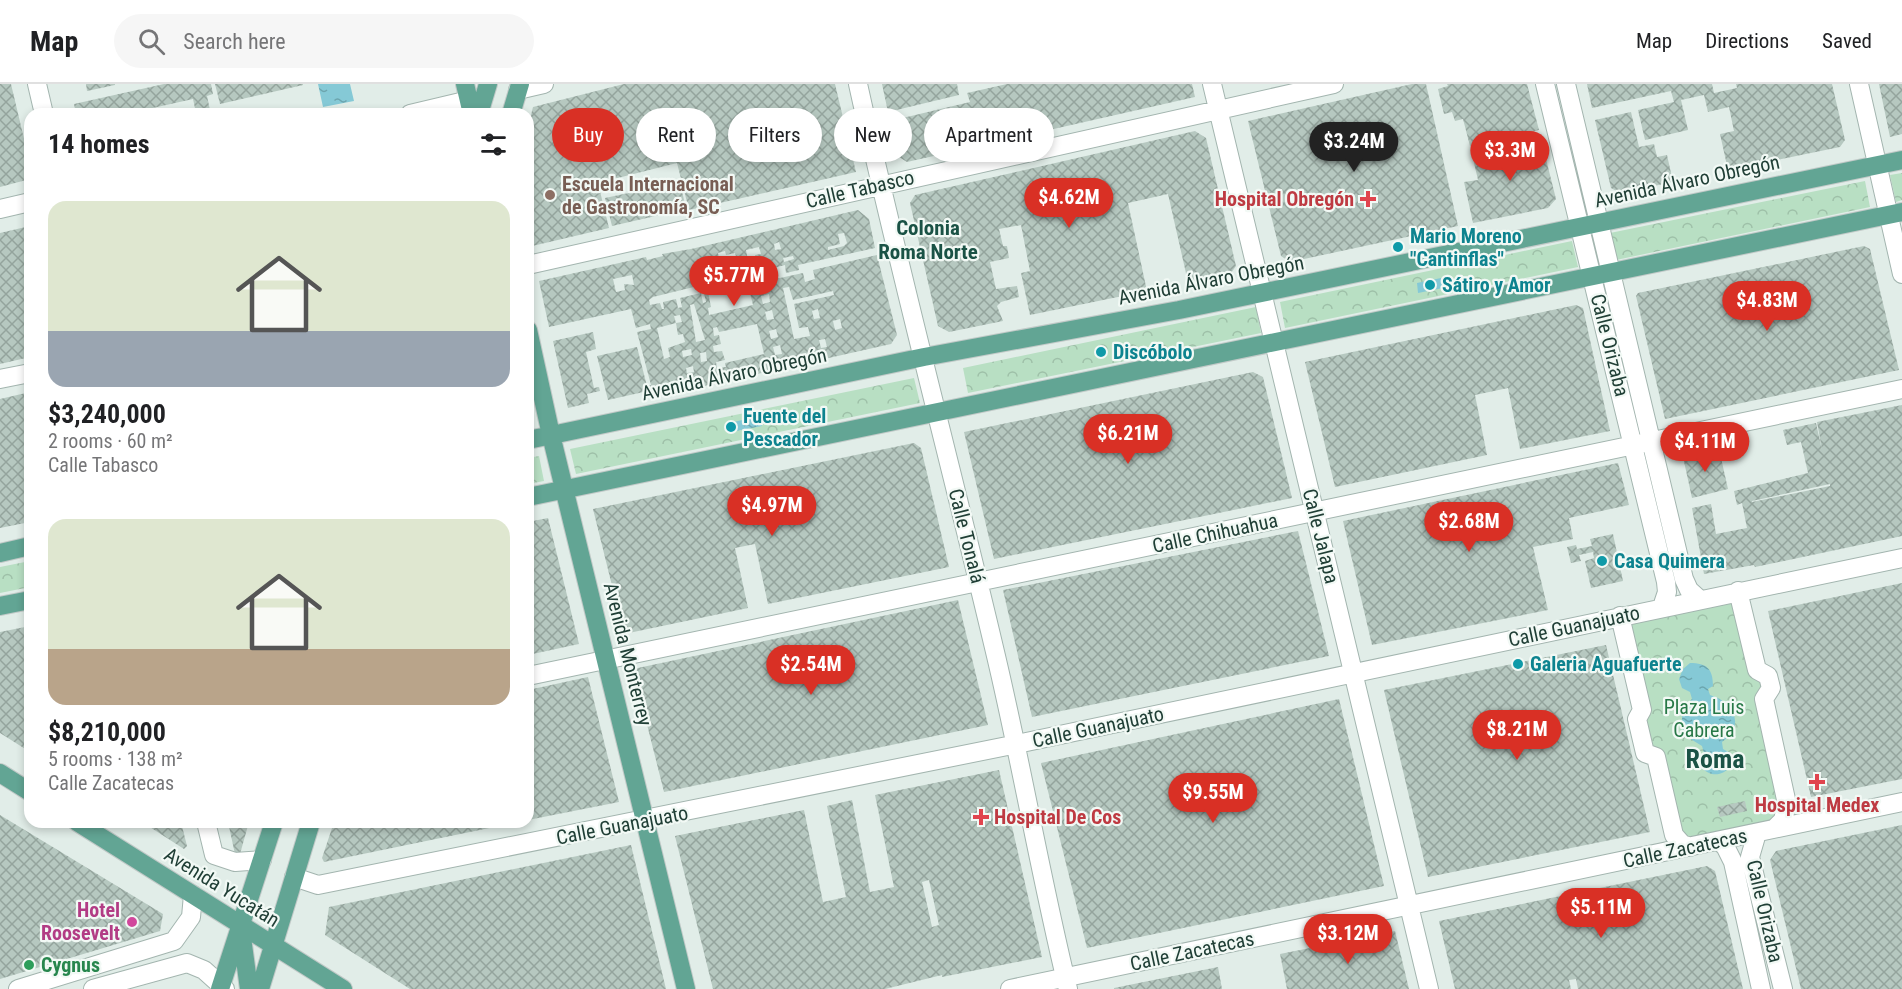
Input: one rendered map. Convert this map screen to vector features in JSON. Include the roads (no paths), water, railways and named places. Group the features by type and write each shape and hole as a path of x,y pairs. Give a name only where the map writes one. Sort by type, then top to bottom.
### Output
{"main road":[{"path":"468,97 488,84"},
{"path":"513,108 519,87"},
{"name":"Avenida Álvaro Obregón","path":"534,439 924,357 1262,293 1902,160"},
{"path":"534,496 1896,214"},
{"name":"Avenida Monterrey","path":"534,357 564,491 686,989"},
{"path":"0,553 24,547"},
{"path":"0,606 24,601"},
{"path":"0,773 24,788"},
{"name":"Avenida Yucatán","path":"87,828 343,989"},
{"path":"222,988 272,828"},
{"path":"260,989 309,828"},
{"path":"240,925 249,989"}],"street":[{"path":"37,84 43,108"},
{"path":"519,87 544,84"},
{"name":"Calle Tonalá","path":"858,84 880,185 1017,744 1067,983"},
{"name":"Calle Jalapa","path":"1212,84 1429,989"},
{"name":"Calle Tabasco","path":"534,264 1334,84"},
{"name":"Calle Orizaba","path":"1545,84 1666,582 1667,592 1662,607"},
{"name":"Calle Orizaba","path":"1566,84 1653,440 1684,579 1689,590 1699,599"},
{"path":"1859,84 1878,165 1896,214 1902,274"},
{"path":"430,108 468,97"},
{"path":"0,209 24,203"},
{"path":"0,379 24,374"},
{"name":"Calle Chihuahua","path":"534,675 1902,389"},
{"name":"Calle Guanajuato","path":"294,877 318,885 1017,744 1902,558"},
{"path":"1738,591 1757,670 1768,676 1771,688 1764,699 1787,804 1783,820 1776,827"},
{"path":"1620,616 1642,710 1637,719 1645,753 1656,757 1674,835 1682,844 1690,847"},
{"name":"Calle Zacatecas","path":"1010,989 1067,983 1776,827 1902,802"},
{"path":"207,828 214,855 235,862 262,860"},
{"name":"Calle Orizaba","path":"1756,833 1750,857 1783,989"},
{"name":"Calle Orizaba","path":"1718,841 1725,846 1733,862 1761,989"},
{"path":"18,989 174,941 191,917 193,895"},
{"path":"93,989 186,963 204,970 222,988"}],"water":[{"path":"318,84 350,84 354,101 323,107"},
{"path":"1441,278 1443,288 1418,293 1417,283"},
{"path":"760,416 762,426 731,432 729,423"},
{"path":"1690,663 1701,664 1708,668 1713,680 1713,686 1708,689 1710,695 1725,703 1734,715 1734,729 1722,742 1723,749 1730,753 1732,765 1725,772 1713,774 1705,771 1701,767 1704,753 1702,746 1684,735 1682,715 1692,699 1690,692 1682,688 1679,679 1683,669"}],"place":[{"name":"Escuela Internacional de Gastronomía, SC","path":"550,195"},
{"name":"Hospital Obregón","path":"1368,199"},
{"name":"Mario Moreno \"Cantinflas\"","path":"1398,247"},
{"name":"Sátiro y Amor","path":"1430,285"},
{"name":"Discóbolo","path":"1101,352"},
{"name":"Fuente del Pescador","path":"731,427"},
{"name":"Casa Quimera","path":"1602,561"},
{"name":"Galeria Aguafuerte","path":"1518,664"},
{"name":"Hospital Medex","path":"1817,782"},
{"name":"Hospital De Cos","path":"981,817"},
{"name":"Hotel Roosevelt","path":"132,922"},
{"name":"Cygnus","path":"29,965"}],"district":[{"name":"Colonia Roma Norte","path":"928,240"},
{"name":"Roma","path":"1715,759"}],"park label":[{"name":"Plaza Luis Cabrera","path":"1704,718"}]}
